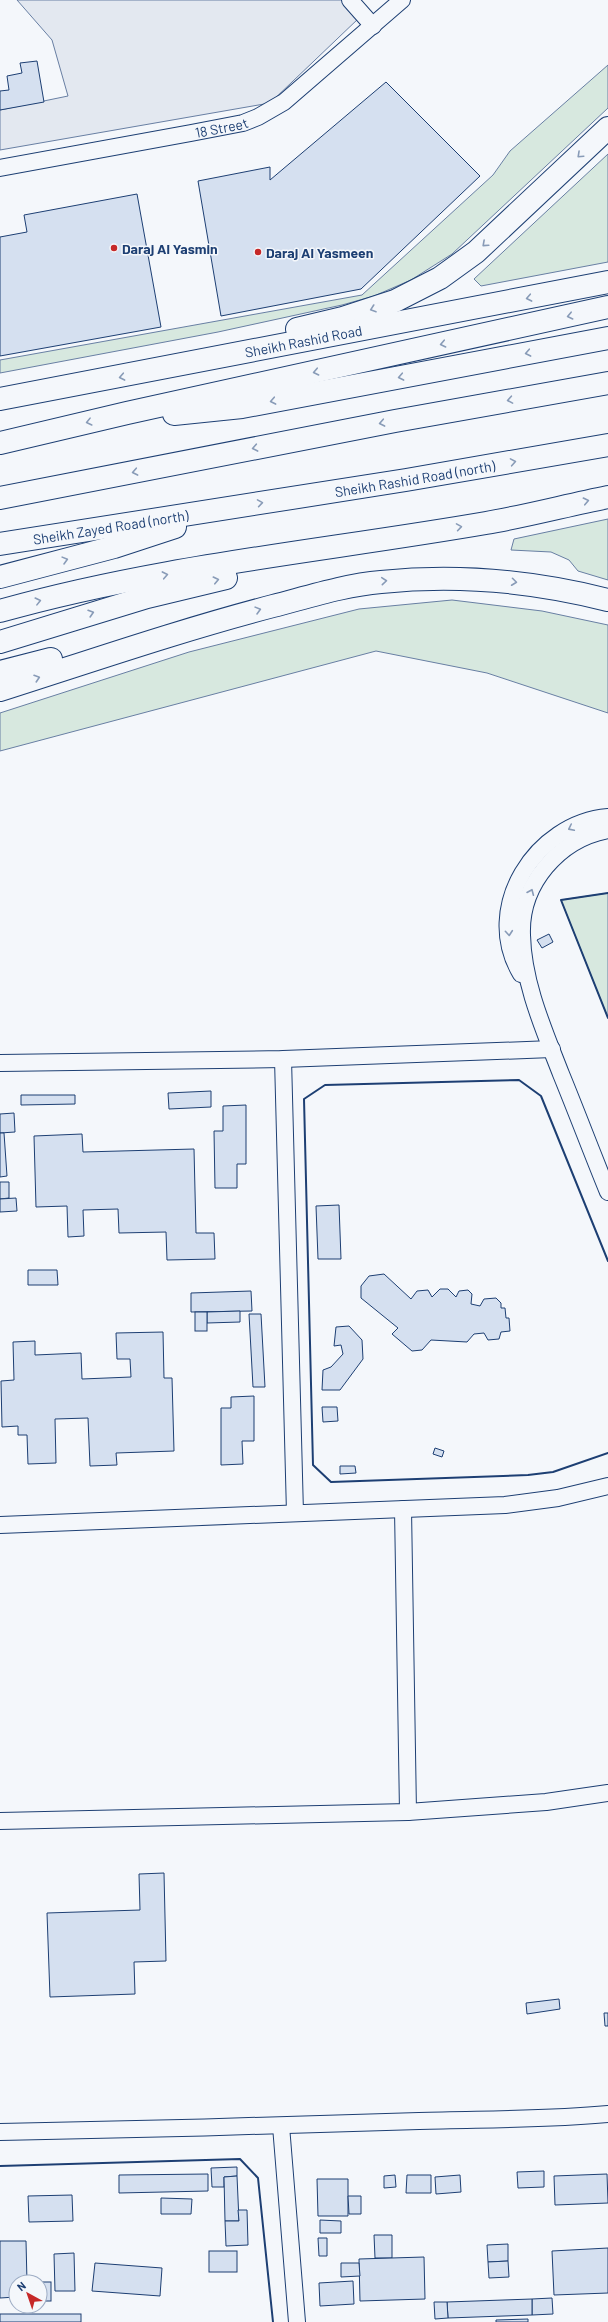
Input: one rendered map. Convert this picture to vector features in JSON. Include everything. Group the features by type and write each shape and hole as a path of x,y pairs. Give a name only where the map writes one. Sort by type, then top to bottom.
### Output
{"highway":[{"path":"160,369 227,347 369,310 421,289 452,270 476,252 608,128"},
{"name":"Sheikh Rashid Road","path":"0,400 608,282"},
{"path":"0,443 127,413 608,307"},
{"path":"127,413 185,414 242,407 608,338"},
{"path":"549,393 608,370"},
{"path":"0,498 608,383"},
{"name":"Sheikh Rashid Road (north)","path":"221,509 406,480 608,445"},
{"path":"0,611 56,597 179,572 323,547 437,531 608,497"},
{"path":"0,577 114,547 221,509"},
{"name":"Sheikh Zayed Road (north)","path":"0,544 221,509"},
{"path":"0,642 168,592 259,570 384,545 437,531"},
{"path":"0,672 133,637 206,623 342,589 379,582 416,579 496,580 569,591 608,600"},
{"path":"0,690 206,623"}],"street":[{"path":"350,0 373,26"},
{"name":"18 Street","path":"0,168 191,133 243,122 258,117 284,102 402,0"},
{"path":"608,817 596,818 571,827 549,840 531,859 517,881 510,906 508,932 513,957 529,985 552,1050 608,1192"},
{"path":"529,985 522,934 524,912 531,890 542,870 558,853 577,840 608,830"},
{"path":"0,1063 283,1059 552,1050"},
{"path":"283,1059 295,1513"},
{"path":"0,1525 505,1505 558,1498 608,1486"},
{"path":"403,1509 408,1812"},
{"path":"0,1821 408,1812 546,1802 608,1793"},
{"path":"0,2132 280,2126 489,2119 543,2119 608,2114"},
{"path":"280,2126 297,2322"}],"shaded area":[{"path":"17,0 343,0 359,18 270,103 0,150 0,110 68,96 52,40"},
{"path":"608,65 608,108 452,254 411,280 374,296 342,305 218,332 0,373 0,360 362,295 493,175 510,151"},
{"path":"608,154 608,262 481,286 474,279"},
{"path":"608,519 608,580 578,571 569,560 551,552 511,550 514,539"},
{"path":"452,600 542,611 608,625 608,713 487,673 376,651 0,751 0,713 189,652 359,609"},
{"path":"608,893 608,1018 561,900"}],"building":[{"path":"37,61 44,102 0,110 0,91 9,90 7,76 22,73 20,63"},
{"path":"386,82 480,176 361,289 221,316 198,181 270,167 270,180"},
{"path":"137,194 161,327 0,356 0,237 27,232 24,215"},
{"path":"549,934 553,942 542,948 537,940"},
{"path":"211,1091 211,1107 169,1109 168,1093"},
{"path":"21,1095 75,1095 75,1104 21,1105"},
{"path":"246,1105 246,1164 237,1164 237,1188 215,1188 214,1131 223,1131 223,1106"},
{"path":"14,1113 15,1132 0,1133 0,1114"},
{"path":"0,1133 4,1133 7,1176 0,1177"},
{"path":"82,1134 83,1152 194,1149 196,1233 214,1233 215,1259 167,1260 166,1232 119,1233 118,1209 83,1210 84,1236 68,1237 67,1206 36,1207 34,1136"},
{"path":"0,1182 9,1182 9,1198 0,1199"},
{"path":"16,1198 17,1211 0,1212 0,1199"},
{"path":"339,1205 341,1259 318,1259 316,1206"},
{"path":"28,1270 57,1270 58,1285 28,1285"},
{"path":"384,1274 411,1299 417,1291 428,1290 432,1297 440,1289 448,1289 456,1297 459,1291 468,1290 472,1294 471,1304 480,1306 484,1299 496,1298 501,1303 501,1308 505,1308 506,1318 509,1318 510,1331 501,1332 499,1339 488,1340 484,1333 474,1334 467,1342 431,1340 422,1350 412,1351 392,1334 398,1328 361,1298 361,1286 369,1276"},
{"path":"251,1291 252,1311 191,1312 191,1293"},
{"path":"240,1311 240,1322 207,1323 207,1312"},
{"path":"195,1312 207,1312 207,1331 195,1331"},
{"path":"249,1314 261,1314 265,1387 253,1387"},
{"path":"349,1326 362,1340 363,1359 340,1390 322,1390 323,1370 331,1367 343,1354 341,1345 334,1346 336,1327"},
{"path":"163,1332 164,1378 172,1378 174,1451 116,1453 117,1465 90,1466 88,1418 55,1419 56,1463 28,1464 27,1435 18,1435 18,1426 2,1427 1,1381 14,1380 13,1342 35,1341 35,1355 81,1353 82,1379 131,1377 130,1359 117,1359 116,1333"},
{"path":"254,1396 254,1441 242,1441 243,1464 221,1465 221,1408 231,1408 231,1397"},
{"path":"322,1407 337,1407 338,1421 323,1422"},
{"path":"435,1448 444,1451 442,1457 433,1454"},
{"path":"340,1466 355,1466 356,1473 340,1474"},
{"path":"164,1873 166,1961 134,1962 135,1994 50,1997 47,1913 140,1910 139,1874"},
{"path":"559,1999 560,2009 527,2014 526,2003"},
{"path":"604,2013 608,2013 608,2026 605,2026"},
{"path":"237,2167 237,2176 224,2177 224,2187 212,2187 211,2168"},
{"path":"544,2171 544,2187 518,2188 517,2172"},
{"path":"208,2174 208,2191 119,2193 119,2175"},
{"path":"607,2174 608,2203 555,2205 554,2176"},
{"path":"395,2175 396,2187 384,2188 384,2176"},
{"path":"407,2175 431,2175 431,2193 406,2193"},
{"path":"460,2175 461,2192 436,2194 435,2177"},
{"path":"237,2176 239,2221 225,2221 224,2177"},
{"path":"317,2179 348,2179 348,2216 318,2216"},
{"path":"72,2195 73,2221 29,2222 28,2196"},
{"path":"348,2196 361,2196 361,2214 349,2214"},
{"path":"161,2198 192,2199 191,2214 161,2214"},
{"path":"238,2210 247,2210 248,2245 226,2246 225,2221 239,2221"},
{"path":"320,2220 341,2221 341,2233 320,2233"},
{"path":"374,2235 392,2235 392,2258 375,2258"},
{"path":"318,2238 327,2238 327,2256 319,2256"},
{"path":"0,2241 26,2241 27,2274 8,2274 8,2298 0,2298"},
{"path":"508,2244 508,2261 488,2262 487,2245"},
{"path":"608,2248 608,2293 554,2295 552,2251"},
{"path":"209,2251 237,2251 237,2272 209,2272"},
{"path":"74,2253 75,2291 55,2291 54,2254"},
{"path":"424,2257 425,2299 360,2301 359,2259"},
{"path":"508,2261 509,2277 489,2278 488,2262"},
{"path":"95,2263 162,2268 160,2296 92,2291"},
{"path":"341,2263 359,2263 360,2276 341,2277"},
{"path":"353,2281 354,2304 320,2306 319,2283"},
{"path":"48,2282 51,2282 51,2301 48,2301"},
{"path":"552,2298 553,2314 532,2315 532,2299"},
{"path":"532,2299 532,2315 448,2318 447,2302"},
{"path":"434,2302 447,2302 448,2318 435,2319"},
{"path":"0,2314 81,2314 81,2322 0,2322"},
{"path":"528,2319 528,2322 496,2322 496,2320"}],"wall":[{"path":"608,893 561,900 608,1018"},
{"path":"608,1261 541,1096 519,1080 325,1085 304,1099 313,1465 331,1482 528,1475 553,1472 608,1453"},
{"path":"0,2166 240,2159 258,2178 273,2322"}],"place":[{"name":"Daraj Al Yasmin","path":"114,248"},
{"name":"Daraj Al Yasmeen","path":"258,252"}]}
